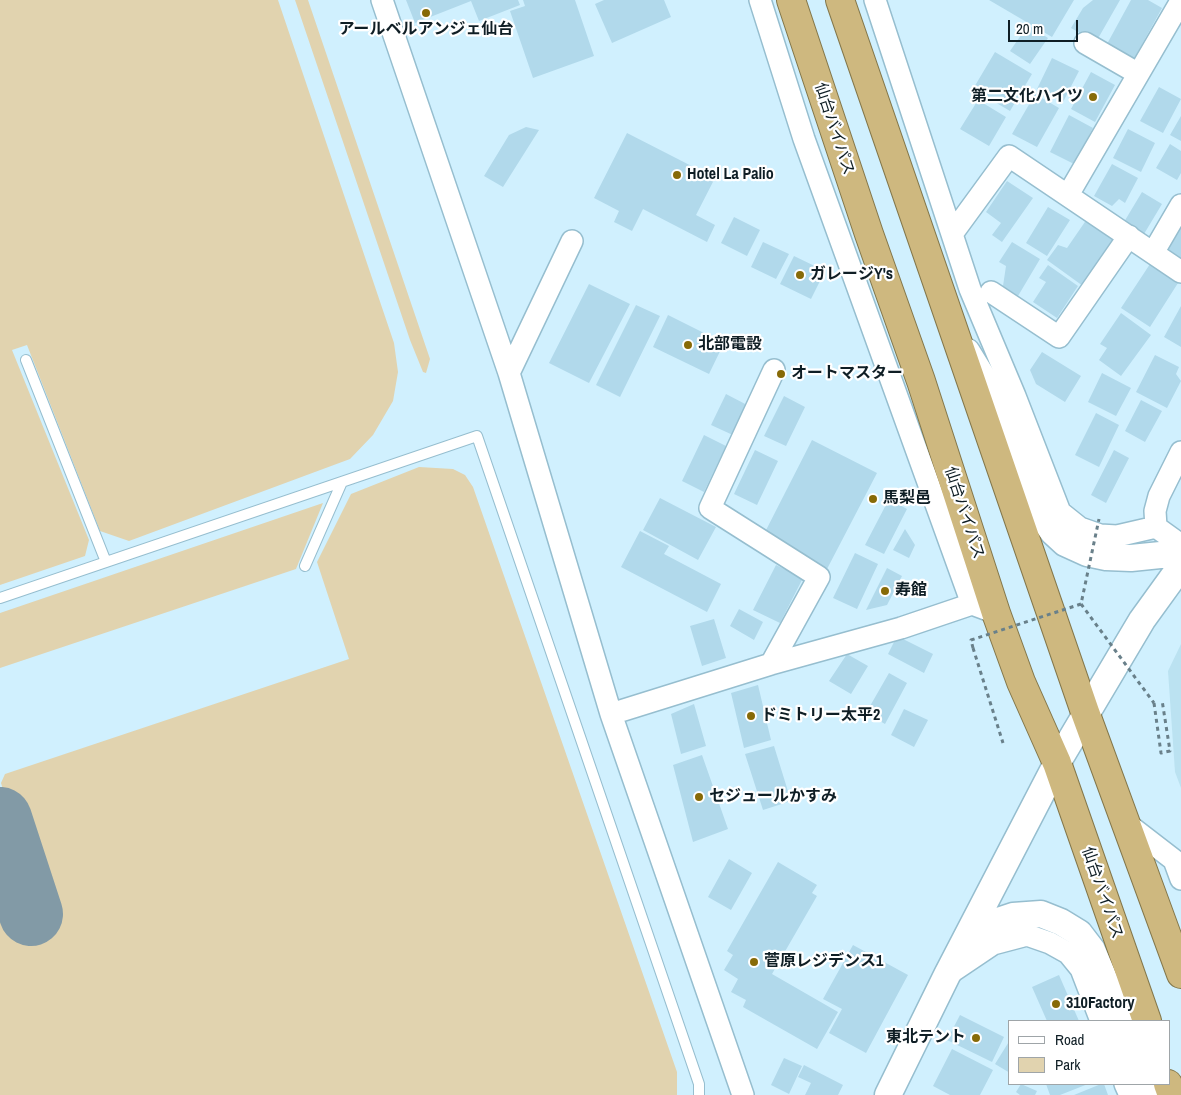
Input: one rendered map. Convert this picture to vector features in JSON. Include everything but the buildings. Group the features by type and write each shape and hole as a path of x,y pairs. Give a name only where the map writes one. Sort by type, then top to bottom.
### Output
{"highway":[{"name":"仙台バイパス","path":"791,0 869,234 924,390 984,609 1021,682 1057,763 1147,1020"},
{"path":"840,0 1085,712 1181,974"}],"street":[{"path":"382,0 509,373 612,714 743,1095"},
{"path":"612,714 771,664 901,628 984,609 804,140 760,0"},
{"path":"875,0 970,289 1015,396 1060,512 1080,528 1100,535 1117,536 1156,527 1181,545"},
{"path":"1068,195 1137,73 1181,1"},
{"path":"1085,43 1137,73"},
{"path":"952,234 1009,156 1181,272"},
{"path":"1153,253 1181,205"},
{"path":"991,292 1059,337 1129,236"},
{"path":"509,373 572,240"},
{"path":"950,324 1001,407 1042,518 1053,532 1065,543 1088,553 1106,557 1131,558 1181,553"},
{"path":"771,664 819,576 710,508 774,370"},
{"path":"1156,527 1155,511 1159,496 1181,452"},
{"path":"888,1095 947,975 1085,712 1142,620 1181,566"},
{"path":"1126,823 1174,860 1181,879"},
{"path":"947,975 992,924 1013,916 1041,914 1061,922 1079,933 1092,950 1122,1020"},
{"path":"947,975 993,944 1027,935 1050,942 1068,953 1081,969 1102,1020"}],"lane":[{"path":"26,360 106,562"},
{"path":"0,598 477,436 696,1074 699,1084 699,1095"},
{"path":"305,566 342,482"}],"path":[{"path":"1099,519 1081,604 1154,703 1161,753 1170,751 1162,700"},
{"path":"1003,742 971,640 1081,604"}],"shaded area":[{"path":"1181,644 1181,788 1175,772 1168,671"}],"green space":[{"path":"0,0 278,0 394,343 398,372 393,401 373,435 350,459 129,541 100,531 27,345 12,350 89,540 85,556 0,585"},
{"path":"295,0 308,0 430,359 426,373 423,372 410,340"},
{"path":"419,467 453,469 465,475 473,487 677,1072 677,1095 0,1095 0,843 23,922 42,915 1,783 5,774 349,659 317,562 351,494"},
{"path":"323,503 296,569 0,668 0,613"}],"taxiway":[{"path":"0,819 31,914"}],"place":[{"name":"アールベルアンジェ仙台","path":"426,13"},
{"name":"第二文化ハイツ","path":"1093,97"},
{"name":"Hotel La Palio","path":"677,175"},
{"name":"ガレージY's","path":"800,275"},
{"name":"北部電設","path":"688,345"},
{"name":"オートマスター","path":"781,374"},
{"name":"馬梨邑","path":"873,499"},
{"name":"寿館","path":"885,591"},
{"name":"ドミトリー太平2","path":"751,716"},
{"name":"セジュールかすみ","path":"699,797"},
{"name":"菅原レジデンス1","path":"754,962"},
{"name":"310Factory","path":"1056,1004"},
{"name":"東北テント","path":"976,1038"}]}
